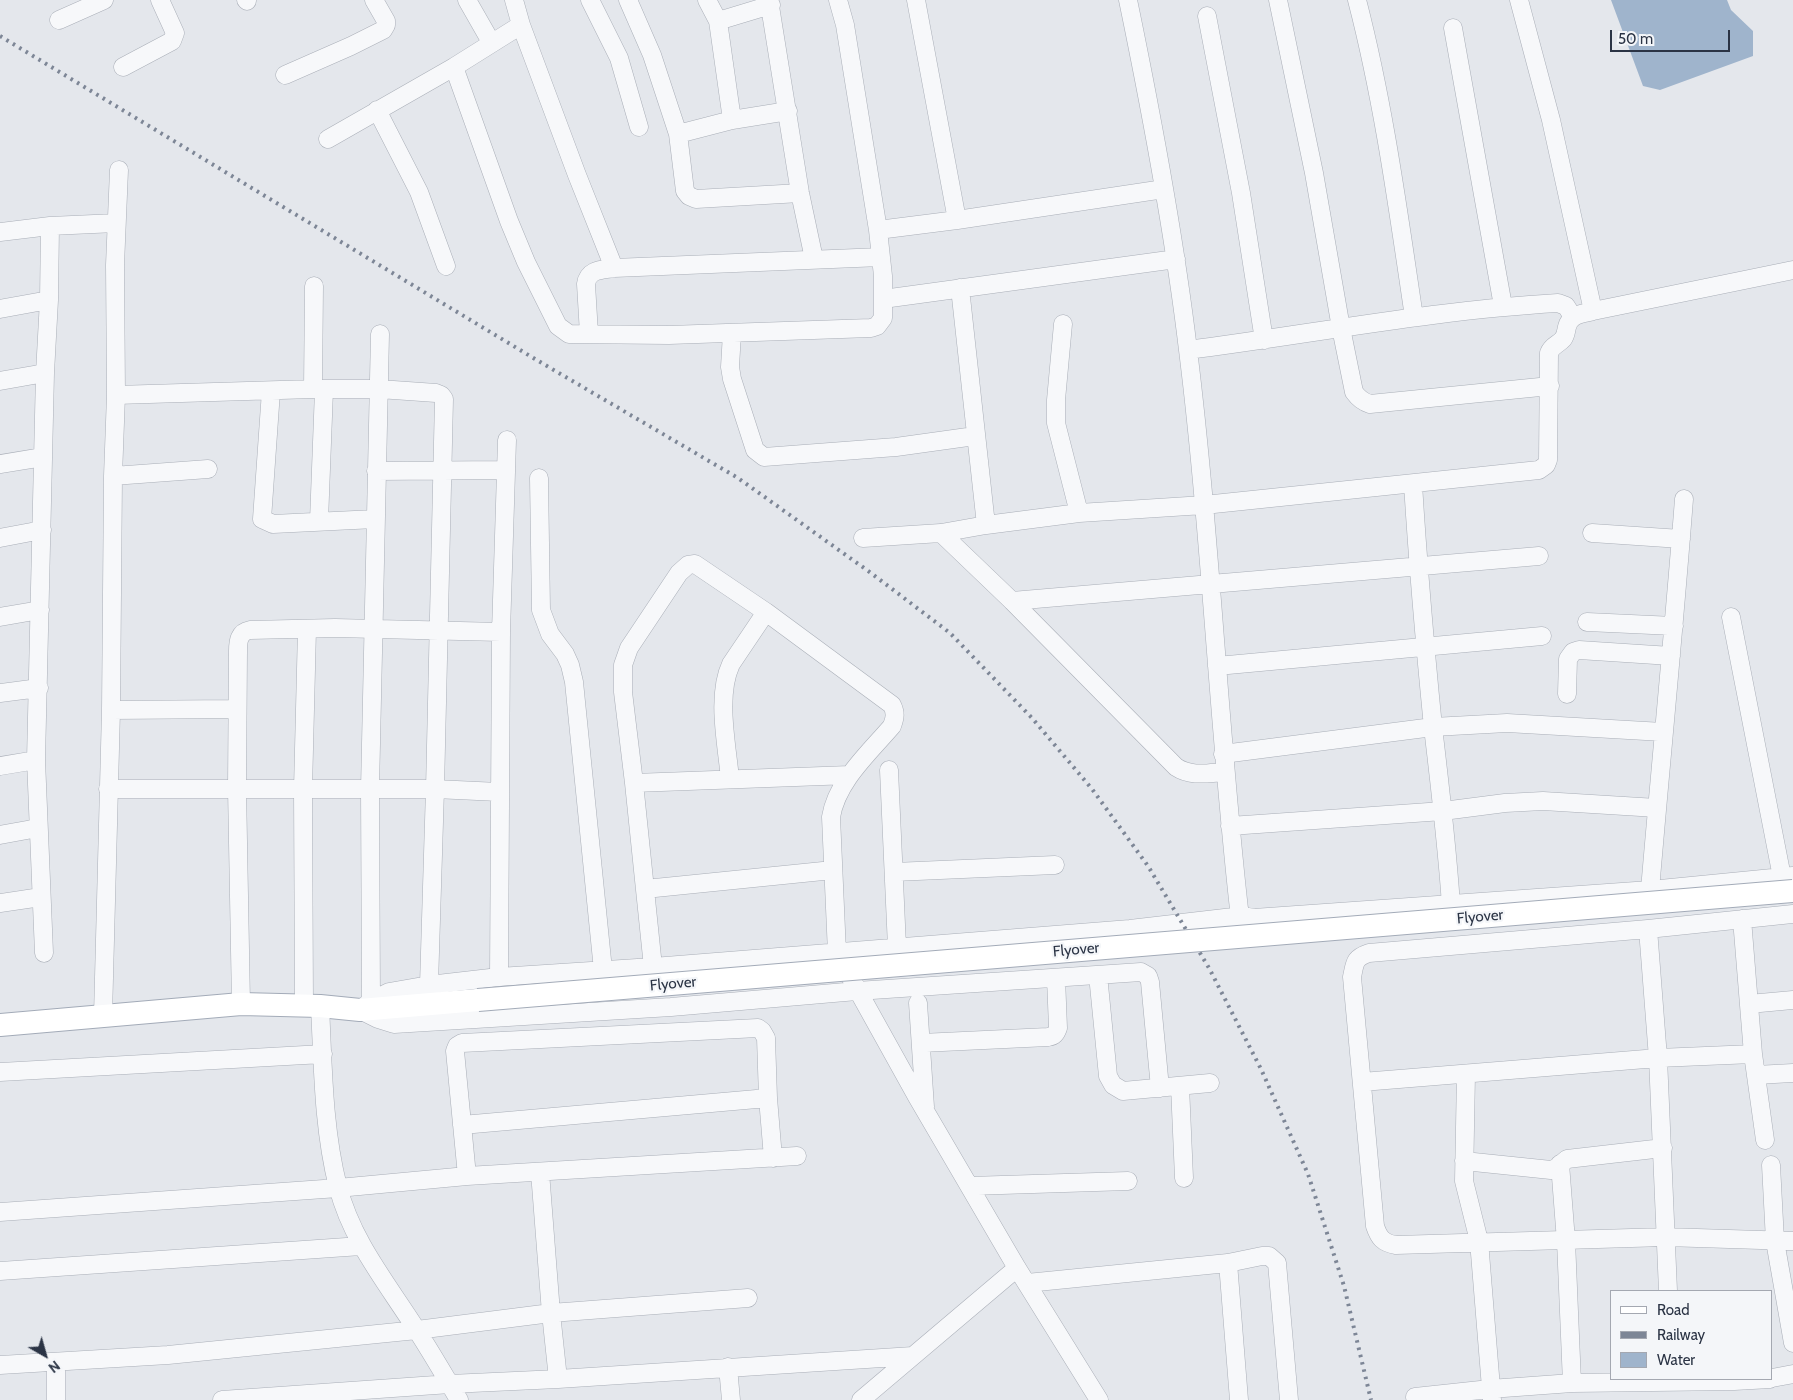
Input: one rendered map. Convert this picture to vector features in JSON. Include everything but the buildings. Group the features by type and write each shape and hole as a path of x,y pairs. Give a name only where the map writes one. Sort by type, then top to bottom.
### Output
{"main road":[{"name":"Flyover","path":"0,1025 242,1004 312,1006 478,1000 1789,881"}],"street":[{"path":"59,20 104,0"},
{"path":"123,67 174,39 175,33 160,0"},
{"path":"285,75 383,30 386,21 374,0"},
{"path":"467,0 491,42"},
{"path":"514,0 521,25 577,176 614,268"},
{"path":"590,0 619,58 639,127"},
{"path":"628,0 652,55 678,134 683,186 689,196 696,199 800,192"},
{"path":"707,0 718,21 732,120"},
{"path":"454,67 509,221 526,262 552,317 558,326 569,334 669,335 872,328 878,326 883,318 881,257 845,25 838,0"},
{"path":"916,0 957,220"},
{"path":"1128,0 1164,189 1176,259 1188,350 1211,583 1224,772 1239,910 1242,916"},
{"path":"1278,0 1314,173 1354,392 1364,402 1370,404 1550,386"},
{"path":"1357,0 1371,55 1392,170 1414,317"},
{"path":"1519,0 1551,120 1593,311"},
{"path":"718,21 770,2 800,192 814,259"},
{"path":"1207,16 1241,193 1264,340"},
{"path":"328,139 454,67 491,42 521,25"},
{"path":"1453,28 1503,306"},
{"path":"377,110 419,192 446,266"},
{"path":"678,134 732,120 788,111"},
{"path":"103,1016 111,710 113,476 116,395 116,223 119,170"},
{"path":"878,230 1164,189"},
{"path":"0,232 50,226 116,223"},
{"path":"44,953 36,760 50,226"},
{"path":"589,334 587,277 595,271 614,268 881,257"},
{"path":"883,299 1176,259"},
{"path":"863,538 941,533 1079,513 1204,505 1539,470 1543,468 1548,460 1549,353 1553,345 1564,337 1569,320 1572,317 1593,311 1793,274"},
{"path":"314,286 319,389 319,521"},
{"path":"960,288 986,525"},
{"path":"0,309 49,300"},
{"path":"1188,350 1503,306 1558,303 1566,306 1572,317"},
{"path":"1063,324 1056,400 1056,423 1079,513"},
{"path":"732,333 730,367 733,386 755,450 764,457 896,447 975,436"},
{"path":"380,334 366,1005 378,1019 394,1024 671,1007 857,991 1141,972 1148,976 1150,982 1160,1088"},
{"path":"0,381 45,373"},
{"path":"116,395 319,389 378,389 442,395 445,403 428,984"},
{"path":"271,391 262,519 273,524 375,519"},
{"path":"498,977 501,632 507,440"},
{"path":"0,464 43,457"},
{"path":"113,476 208,469"},
{"path":"376,470 506,470"},
{"path":"539,478 541,610 550,634 565,654 574,682 604,970"},
{"path":"1412,484 1433,727 1444,811 1451,905"},
{"path":"1650,890 1684,499"},
{"path":"0,538 42,530"},
{"path":"941,533 1012,601 1176,767 1190,774 1224,772"},
{"path":"1592,533 1681,538"},
{"path":"1012,601 1539,556"},
{"path":"653,967 623,692 623,665 629,648 679,573 688,565 695,564 766,612 892,705 895,711 892,726 844,782 833,806 831,817 837,953 925,1111 1022,1276 1099,1400"},
{"path":"0,617 40,610"},
{"path":"730,780 723,696 725,683 731,664 766,612"},
{"path":"366,1005 389,992 428,984 498,977 653,967 1130,930 1242,916 1254,918 1789,881 1731,617"},
{"path":"1587,622 1674,626"},
{"path":"242,1004 236,788 238,640 241,635 244,631 250,630 307,628 501,632"},
{"path":"307,628 303,789 312,1006 323,1054 329,1141 338,1188 361,1246 417,1330 460,1400"},
{"path":"1217,666 1542,636"},
{"path":"1567,694 1568,659 1573,652 1579,650 1671,656"},
{"path":"0,694 39,688"},
{"path":"111,710 237,709"},
{"path":"1223,754 1433,727 1507,723 1663,732"},
{"path":"0,766 36,760"},
{"path":"889,770 897,947"},
{"path":"634,783 850,775"},
{"path":"108,789 435,789 499,792"},
{"path":"1230,826 1444,811 1506,803 1543,801 1657,808"},
{"path":"0,835 38,828"},
{"path":"894,872 1055,865"},
{"path":"645,889 833,870"},
{"path":"0,903 41,897"},
{"path":"1369,953 1374,910"},
{"path":"1793,914 1648,929 1369,953 1361,955 1356,960 1352,977 1375,1226 1381,1239 1387,1243 1396,1245 1479,1241 1566,1241 1665,1237 1793,1241"},
{"path":"1742,919 1756,1075 1766,1140"},
{"path":"1648,929 1663,1148 1668,1290"},
{"path":"1098,975 1109,1081 1123,1091 1210,1083"},
{"path":"921,1043 1053,1036 1058,1028 1056,978"},
{"path":"1749,1004 1793,1000"},
{"path":"918,1003 925,1111"},
{"path":"467,1176 456,1051 462,1043 758,1028 766,1038 773,1158"},
{"path":"0,1072 323,1054"},
{"path":"1362,1082 1658,1058 1754,1054"},
{"path":"1756,1075 1793,1072"},
{"path":"1466,1074 1464,1181 1479,1241 1491,1395"},
{"path":"1180,1086 1184,1178"},
{"path":"462,1125 768,1098"},
{"path":"1464,1162 1551,1170 1567,1159 1572,1158 1663,1148"},
{"path":"0,1212 338,1188 467,1176 797,1156"},
{"path":"1560,1164 1566,1241 1572,1383"},
{"path":"1771,1165 1775,1241 1793,1343"},
{"path":"540,1172 558,1379"},
{"path":"970,1186 1128,1181"},
{"path":"0,1271 361,1246"},
{"path":"861,1400 913,1356 1022,1276 1228,1263 1269,1256 1276,1263 1289,1400"},
{"path":"1228,1263 1239,1400"},
{"path":"0,1365 168,1355 417,1330 551,1313 748,1298"},
{"path":"222,1400 913,1356"},
{"path":"56,1362 56,1400"},
{"path":"728,1367 731,1400"},
{"path":"1773,1379 1793,1374"},
{"path":"1415,1398 1491,1395 1572,1383 1719,1380"}],"water":[{"path":"1611,0 1727,0 1731,10 1753,31 1753,56 1660,90 1643,86"}],"railway":[{"path":"0,36 535,359 738,478 871,573 950,633 1032,718 1092,789 1148,866 1209,968 1261,1069 1308,1174 1344,1286 1371,1400"}]}
